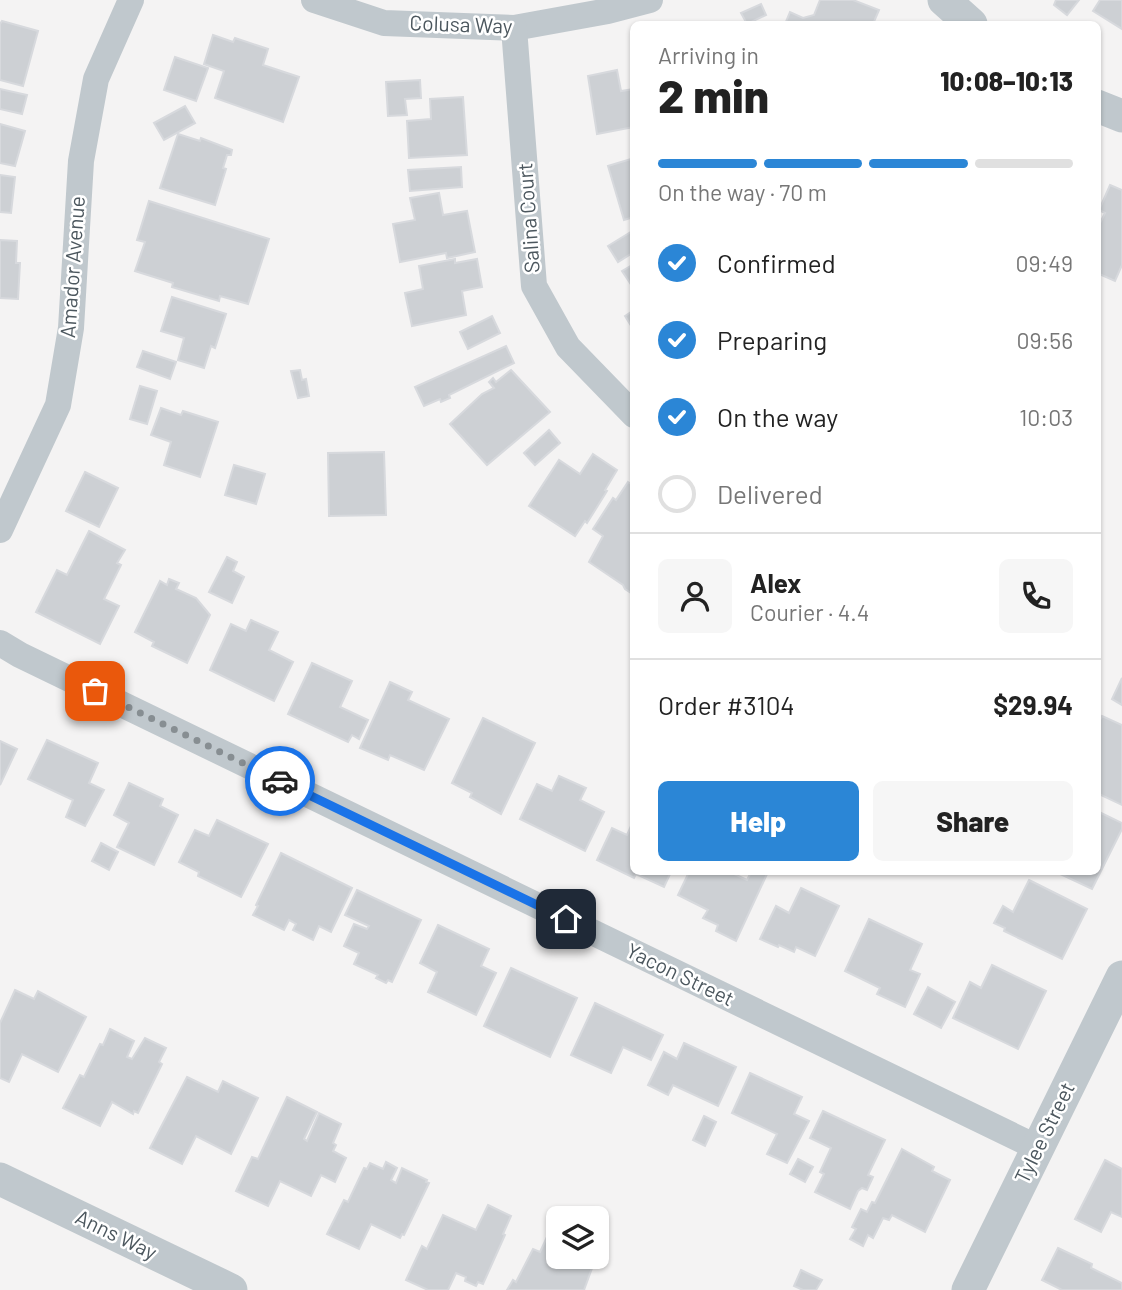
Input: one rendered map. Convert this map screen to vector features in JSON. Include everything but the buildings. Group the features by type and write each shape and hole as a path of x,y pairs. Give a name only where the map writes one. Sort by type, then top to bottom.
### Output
{"street":[{"name":"Amador Avenue","path":"0,530 58,405 71,328 80,161 96,79 131,0"},
{"name":"Colusa Way","path":"314,0 384,23 514,28 608,11 650,0"},
{"path":"944,0 968,21"},
{"name":"Salina Court","path":"514,28 534,286 568,347 630,411"},
{"path":"1101,108 1122,116"},
{"name":"Yacon Street","path":"10,649 1038,1148"},
{"name":"Tylee Street","path":"968,1290 1122,976"},
{"name":"Anns Way","path":"0,1179 232,1290"}],"way so far":[{"path":"95,691 280,781"}],"route":[{"path":"280,781 566,919"}]}
